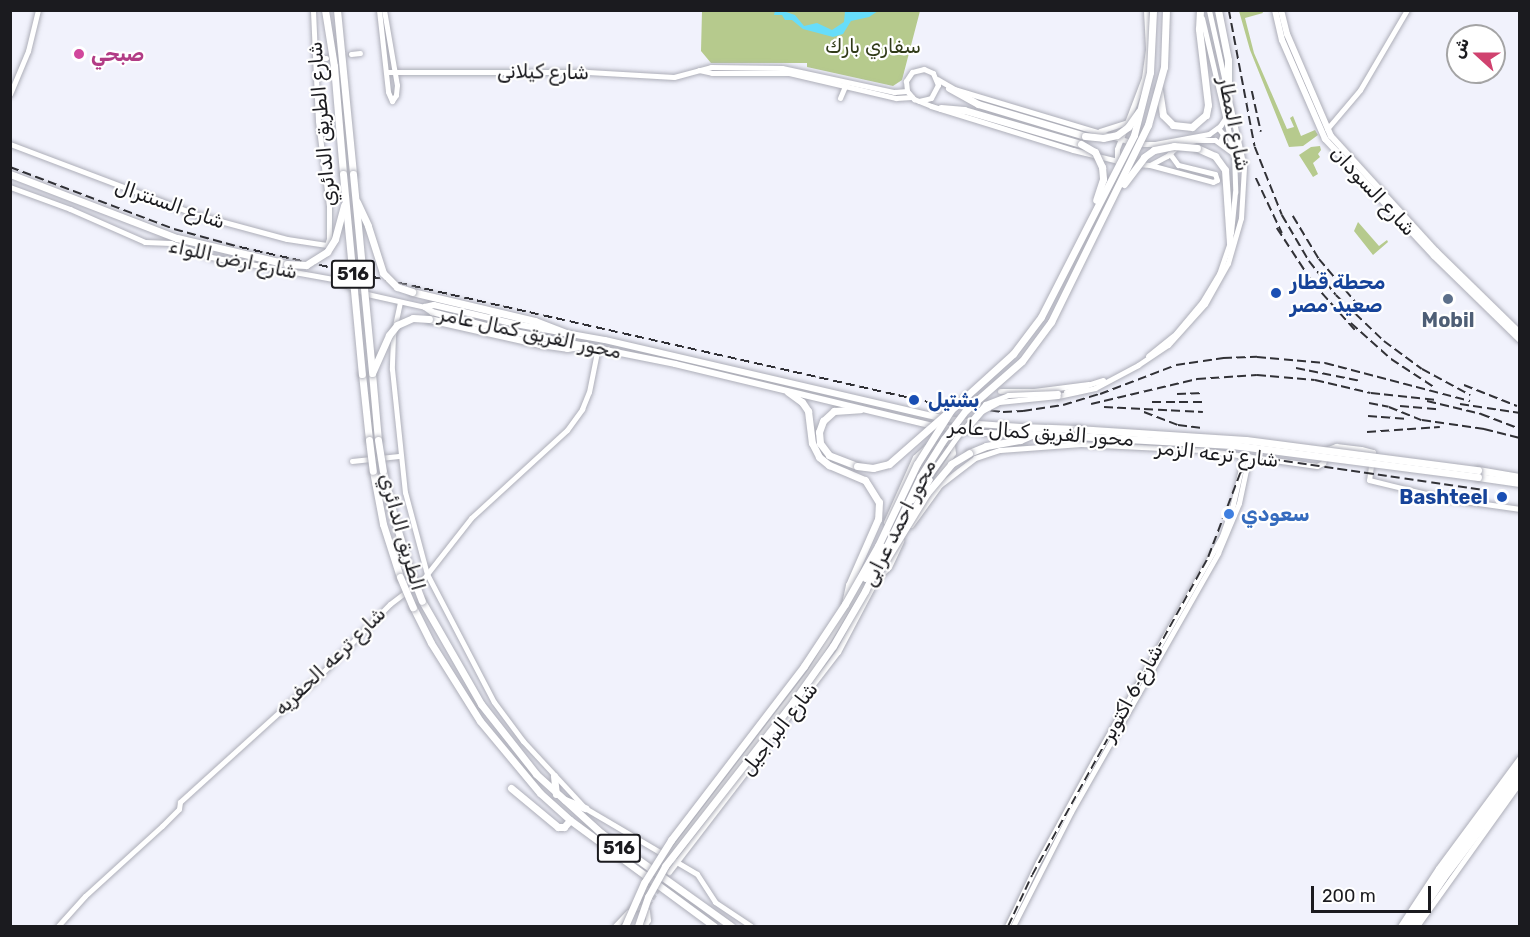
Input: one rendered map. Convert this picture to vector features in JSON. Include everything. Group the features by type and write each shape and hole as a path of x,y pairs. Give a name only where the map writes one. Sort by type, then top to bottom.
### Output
{"highway":[{"name":"الطريق الدائري","path":"325,10 334,70 373,471 383,524 400,577 413,608 455,683 513,763 570,820 714,927"},
{"name":"الطريق الدائري","path":"337,10 378,440 394,521 422,601 459,669 520,756 558,796 618,847 730,927"},
{"name":"محور احمد عرابى","path":"627,925 644,883 667,847 804,666 845,604 878,546 913,471 951,410 1007,361 1030,333 1130,145 1144,103 1153,52 1153,10"},
{"name":"محور احمد عرابى","path":"638,927 648,897 665,866 793,702 832,646 875,577 920,477 944,439 966,410 1022,361 1048,327 1144,136 1159,90 1166,55 1166,10"},
{"path":"1218,10 1228,60 1228,88"},
{"path":"1159,90 1163,115 1173,125 1192,127 1206,115 1209,105 1198,29 1200,11"},
{"path":"949,88 978,104 1094,138 1108,138 1125,130 1144,103"},
{"path":"941,108 964,110 1089,147 1100,159 1103,171 1093,212"},
{"path":"1113,198 1144,158 1166,146 1197,148 1215,156 1225,170 1230,243"},
{"path":"10,174 190,246 287,264 306,265 327,252 335,239 346,200"},
{"path":"355,198 368,226 380,269 398,286 535,321 567,333"},
{"path":"372,373 392,331 405,321 417,317 540,344 567,348 586,345"},
{"path":"788,392 802,402 807,411 812,442 819,457 829,465 865,480 879,502 878,519 849,585 845,604"},
{"path":"861,409 841,409 831,413 821,425 820,439 824,450 832,457 873,468 894,461 951,410"},
{"name":"محور الفريق كمال عامر","path":"1021,427 1244,446 1520,477"},
{"name":"محور الفريق كمال عامر","path":"1034,434 1076,433"},
{"path":"875,577 892,553 917,507 946,469 969,453 992,445 1020,440 1034,434"},
{"name":"محور الفريق كمال عامر","path":"1478,474 1520,483"},
{"path":"1405,927 1442,870 1520,766"},
{"path":"554,776 558,796 585,808"},
{"path":"1411,927 1443,878 1520,776"},
{"path":"511,788 558,827 564,827 570,820"}],"main road":[{"name":"شارع السودان","path":"1275,10 1280,35 1327,129 1436,250 1520,333"},
{"name":"شارع السودان","path":"1281,10 1287,34 1328,143 1434,256 1520,340"},
{"name":"محور الفريق كمال عامر","path":"426,307 434,305 515,324 567,333 937,417 1021,427"},
{"name":"محور الفريق كمال عامر","path":"426,307 435,313 495,328 598,347 933,426 985,433 1034,434"},
{"path":"919,423 924,418 921,413"},
{"path":"933,426 937,417"}],"street":[{"path":"10,94 28,51 38,10"},
{"name":"شارع الطريق الدائري","path":"313,10 330,238"},
{"path":"379,10 392,101 397,94 384,10"},
{"path":"1117,161 1117,152 1146,68 1146,10"},
{"name":"شارع المطار","path":"1058,394 1095,388 1163,349 1188,325 1215,288 1228,263 1241,218 1245,184 1242,152 1209,10"},
{"path":"1327,129 1360,90 1407,10"},
{"name":"شارع المطار","path":"1058,394 1094,384 1130,368 1169,339 1194,312 1219,274 1230,243 1235,192 1234,154 1200,11"},
{"path":"351,54 360,53"},
{"path":"315,59 326,58"},
{"name":"شارع كيلانى","path":"387,72 578,72 674,77 714,67 789,68 894,92 907,91"},
{"path":"1170,154 1178,165 1215,174 1217,180 1213,182 1150,165 1117,161 1073,150 920,101 907,91 908,77 918,69 931,71 949,88 1121,140 1155,144 1209,134 1218,128 1226,115"},
{"name":"شارع كيلانى","path":"698,70 715,74 789,73 896,98 912,97"},
{"path":"920,101 928,100 935,94 937,78"},
{"path":"840,98 846,86"},
{"path":"1095,132 1115,128 1129,121"},
{"path":"1218,128 1223,134 1220,142"},
{"path":"1150,165 1170,154 1184,142 1206,139 1220,142 1234,154"},
{"name":"شارع السنترال","path":"10,144 129,191 213,220 323,246 328,244 330,238"},
{"name":"شارع ارض اللواء","path":"10,187 70,209 141,241 190,246 211,257 333,279 362,292 426,307"},
{"path":"400,302 392,350 399,456 405,492 427,574 494,702 523,741 585,808 700,876 715,902 751,927"},
{"name":"شارع ترعه الحفريه","path":"58,927 85,896 179,809 180,802 319,676 390,604 427,574 451,540 471,518 557,440 572,423 589,392 598,347"},
{"path":"1000,392 1034,391 1094,384"},
{"path":"875,577 920,494 979,415 1004,400 1058,394"},
{"name":"شارع البراجيل","path":"660,866 808,672 921,485 981,408 993,399 1008,395 1058,394"},
{"path":"857,592 912,462 926,447 948,442 953,447 953,453 934,482 925,504 901,541 888,570 875,577"},
{"name":"شارع ترعه الزمر","path":"925,504 952,474 985,454 1018,448 1081,444 1246,455 1317,466 1323,463 1328,449 1336,446 1371,450 1374,460 1369,480 1443,498 1520,509"},
{"name":"شارع 6 اكتوبر","path":"1006,927 1071,801 1222,536 1246,455"},
{"name":"شارع 6 اكتوبر","path":"1013,927 1066,820 1222,545 1239,503 1246,455"},
{"path":"352,461 399,456"},
{"name":"شارع البراجيل","path":"669,872 838,652 875,577"},
{"path":"1400,927 1438,868 1520,757"},
{"path":"1417,927 1520,782"},
{"path":"615,927 640,900"},
{"path":"636,906 647,907 648,916 645,926"},
{"path":"627,925 628,912"}],"green space":[{"name":"سفاري بارك","path":"702,11 920,11 902,80 893,86 807,67 807,63 711,63 701,51"},
{"path":"1239,11 1262,11 1263,13 1245,18 1254,53 1287,129 1294,127 1290,118 1293,116 1301,136 1315,130 1318,135 1303,146 1289,147 1250,50"},
{"path":"1320,146 1321,150 1318,154 1320,157 1313,163 1318,174 1313,177 1299,155 1311,147"},
{"path":"1358,222 1379,246 1387,240 1388,242 1373,255 1354,231"}],"water":[{"path":"775,11 795,15 804,26 817,23 832,30 844,22 845,11 878,11 869,17 851,21 843,34 833,37 803,29 792,20 785,20 782,15 774,15"}],"tunnel":[{"path":"326,58 351,54"},
{"path":"640,900 658,870"},
{"path":"648,905 669,872"}],"railway":[{"path":"1229,10 1255,147 1282,215 1309,261 1336,295 1384,341 1422,369 1470,395"},
{"path":"1252,91 1261,132"},
{"path":"10,167 174,229 240,247 937,404 1003,412 1023,411 1063,405 1100,394 1176,365 1223,358 1257,357 1325,363 1470,401"},
{"path":"1256,178 1282,233"},
{"path":"1293,216 1319,259 1358,305"},
{"path":"1277,228 1313,283 1355,330"},
{"path":"1351,323 1391,359 1434,387"},
{"path":"1296,368 1361,381"},
{"path":"1091,404 1197,379 1257,375 1315,380 1371,393 1437,400"},
{"path":"1464,385 1517,406"},
{"path":"1177,394 1204,393"},
{"path":"1427,401 1481,414 1520,429"},
{"path":"1152,402 1203,402"},
{"path":"1369,403 1389,407 1422,420 1484,429 1520,438"},
{"path":"1460,404 1520,413"},
{"path":"1400,406 1438,409"},
{"path":"1104,407 1203,412"},
{"path":"1144,412 1178,425 1202,428"},
{"path":"1368,416 1408,419"},
{"path":"1367,432 1440,427"},
{"path":"1008,926 1032,875 1208,557 1240,473 1257,460 1271,459 1484,490"}],"place":[{"name":"صبحي","path":"79,54"},
{"name":"محطة قطار صعيد مصر","path":"1276,293"},
{"name":"Mobil","path":"1448,299"},
{"name":"بشتيل","path":"914,400"},
{"name":"Bashteel","path":"1502,497"},
{"name":"سعودي","path":"1229,514"}]}
